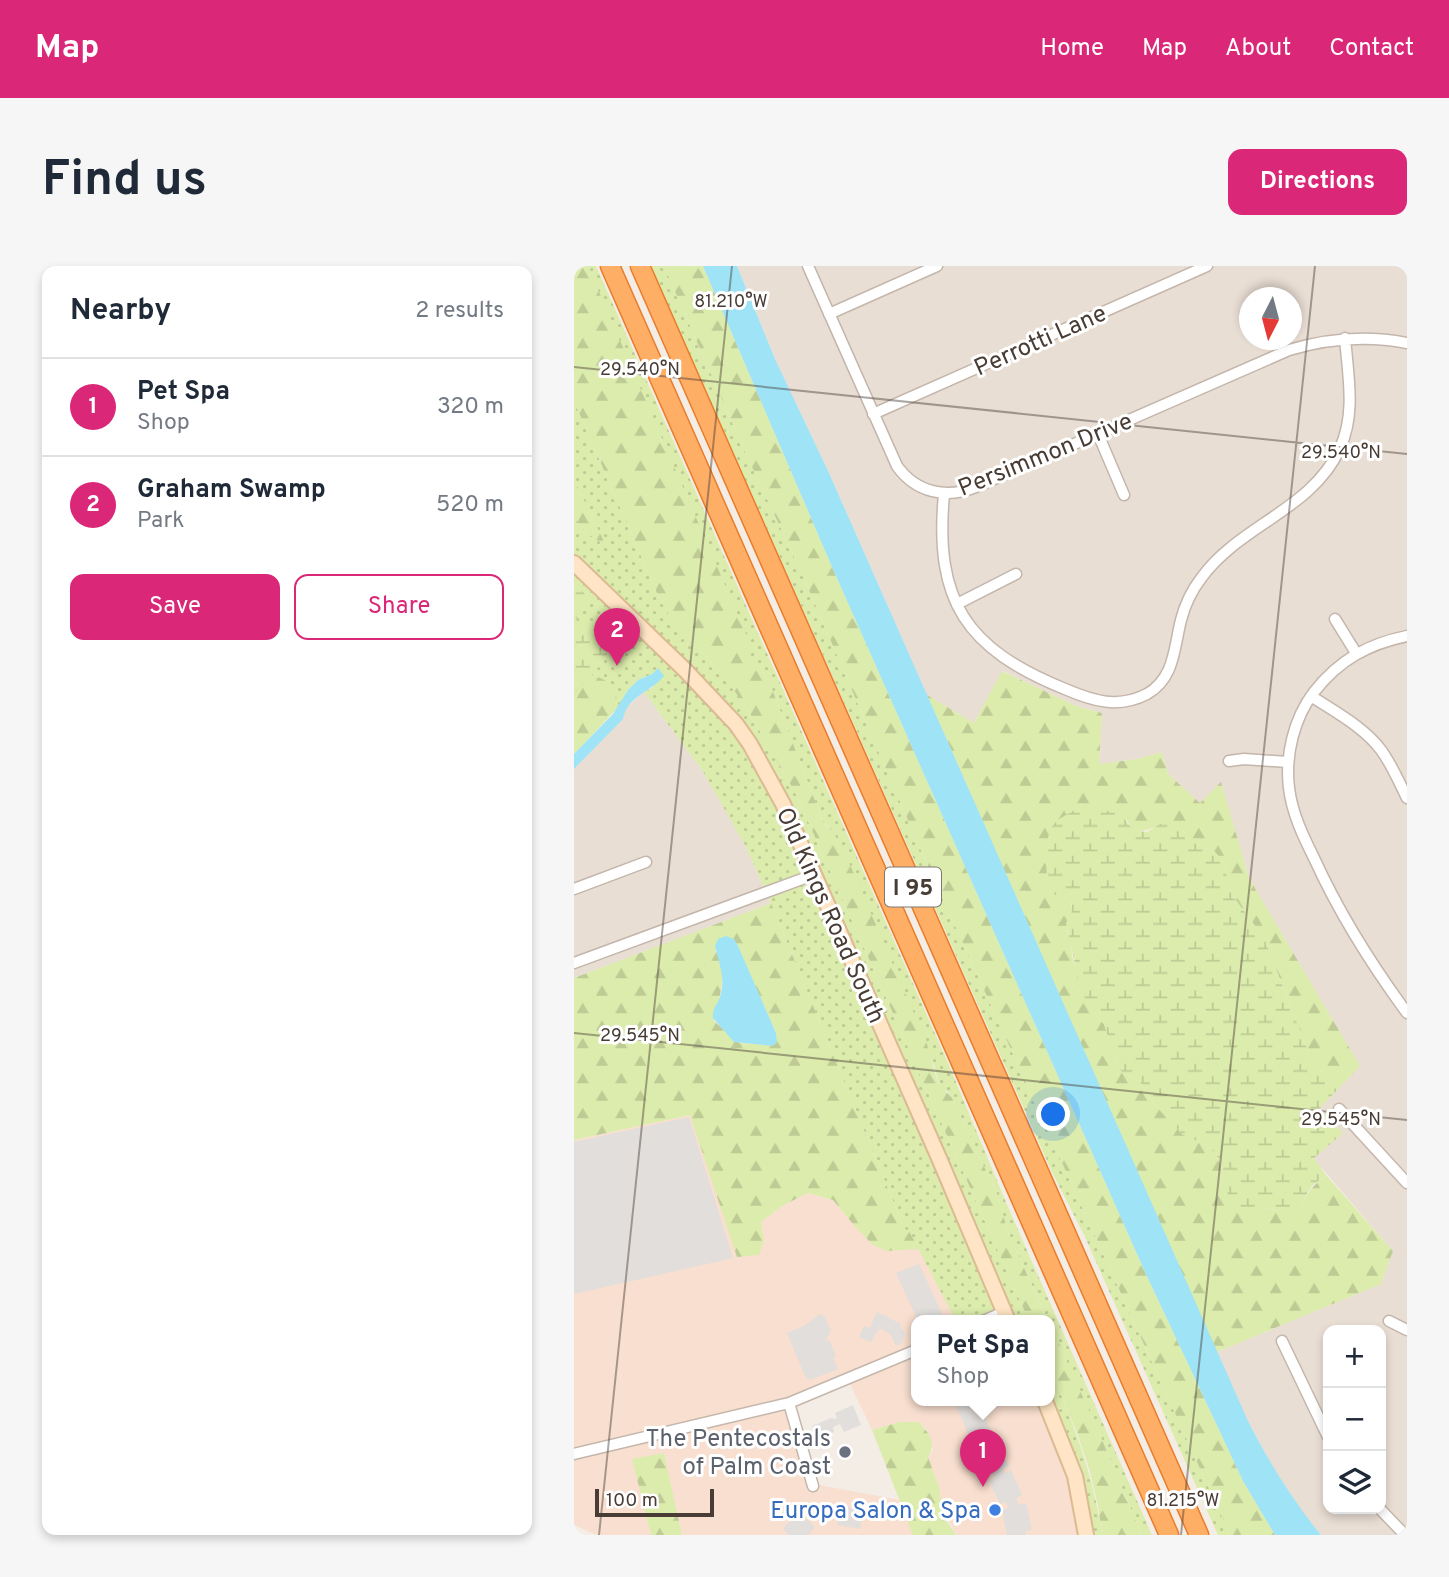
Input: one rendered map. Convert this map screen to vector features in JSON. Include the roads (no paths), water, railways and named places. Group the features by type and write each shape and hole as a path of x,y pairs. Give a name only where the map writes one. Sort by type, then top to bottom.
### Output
{"highway":[{"name":"I 95","path":"610,266 1169,1535"},
{"name":"I 95","path":"640,266 1199,1535"},
{"path":"1138,1464 1158,1535"},
{"path":"1187,1508 1209,1535"}],"street":[{"name":"Persimmon Drive","path":"808,266 891,454 903,474 923,488 944,494 960,493 976,487 1276,355 1314,343 1345,338 1367,337 1407,343"},
{"path":"829,314 937,266"},
{"name":"Perrotti Lane","path":"873,414 1207,266"},
{"path":"944,494 941,547 948,582 957,604 973,629 1013,665 1039,679 1104,703 1126,701 1151,691 1160,683 1171,665 1184,611 1202,576 1228,549 1311,489 1333,462 1345,436 1350,407 1345,338"},
{"path":"1098,434 1124,495"},
{"name":"Old Kings Road South","path":"574,563 674,659 736,724 750,744 783,804 1006,1315"},
{"path":"957,604 1016,574"},
{"path":"1335,619 1356,653"},
{"path":"1407,636 1356,653 1336,668 1311,696 1295,729 1288,762 1289,788 1294,810 1320,872 1352,931 1407,1013"},
{"path":"1311,696 1354,725 1376,744 1391,765 1407,799"},
{"path":"1229,761 1244,759 1288,762"},
{"path":"574,889 646,862"},
{"path":"574,962 813,874"},
{"path":"1339,1109 1407,1183"},
{"path":"1389,1321 1407,1330"},
{"path":"1282,1341 1323,1427"},
{"path":"574,1454 789,1403 911,1352"},
{"path":"789,1403 813,1486"},
{"path":"1047,1406 1075,1476 1086,1535"},
{"path":"1385,1514 1405,1535"}],"water":[{"path":"703,266 737,266 775,359 829,473 1248,1421 1282,1480 1321,1535 1275,1535 1243,1481 1145,1272 832,567"},
{"path":"658,668 664,676 629,705 623,719 574,769 574,754 613,714 628,690 638,680"},
{"path":"726,936 734,939 738,946 776,1033 777,1042 773,1046 734,1042 713,1018 722,984 715,946 718,939"}],"place":[{"name":"Graham Swamp","path":"617,666"},
{"name":"The Pentecostals of Palm Coast","path":"845,1452"},
{"name":"Pet Spa","path":"983,1487"},
{"name":"Europa Salon & Spa","path":"995,1510"}]}
